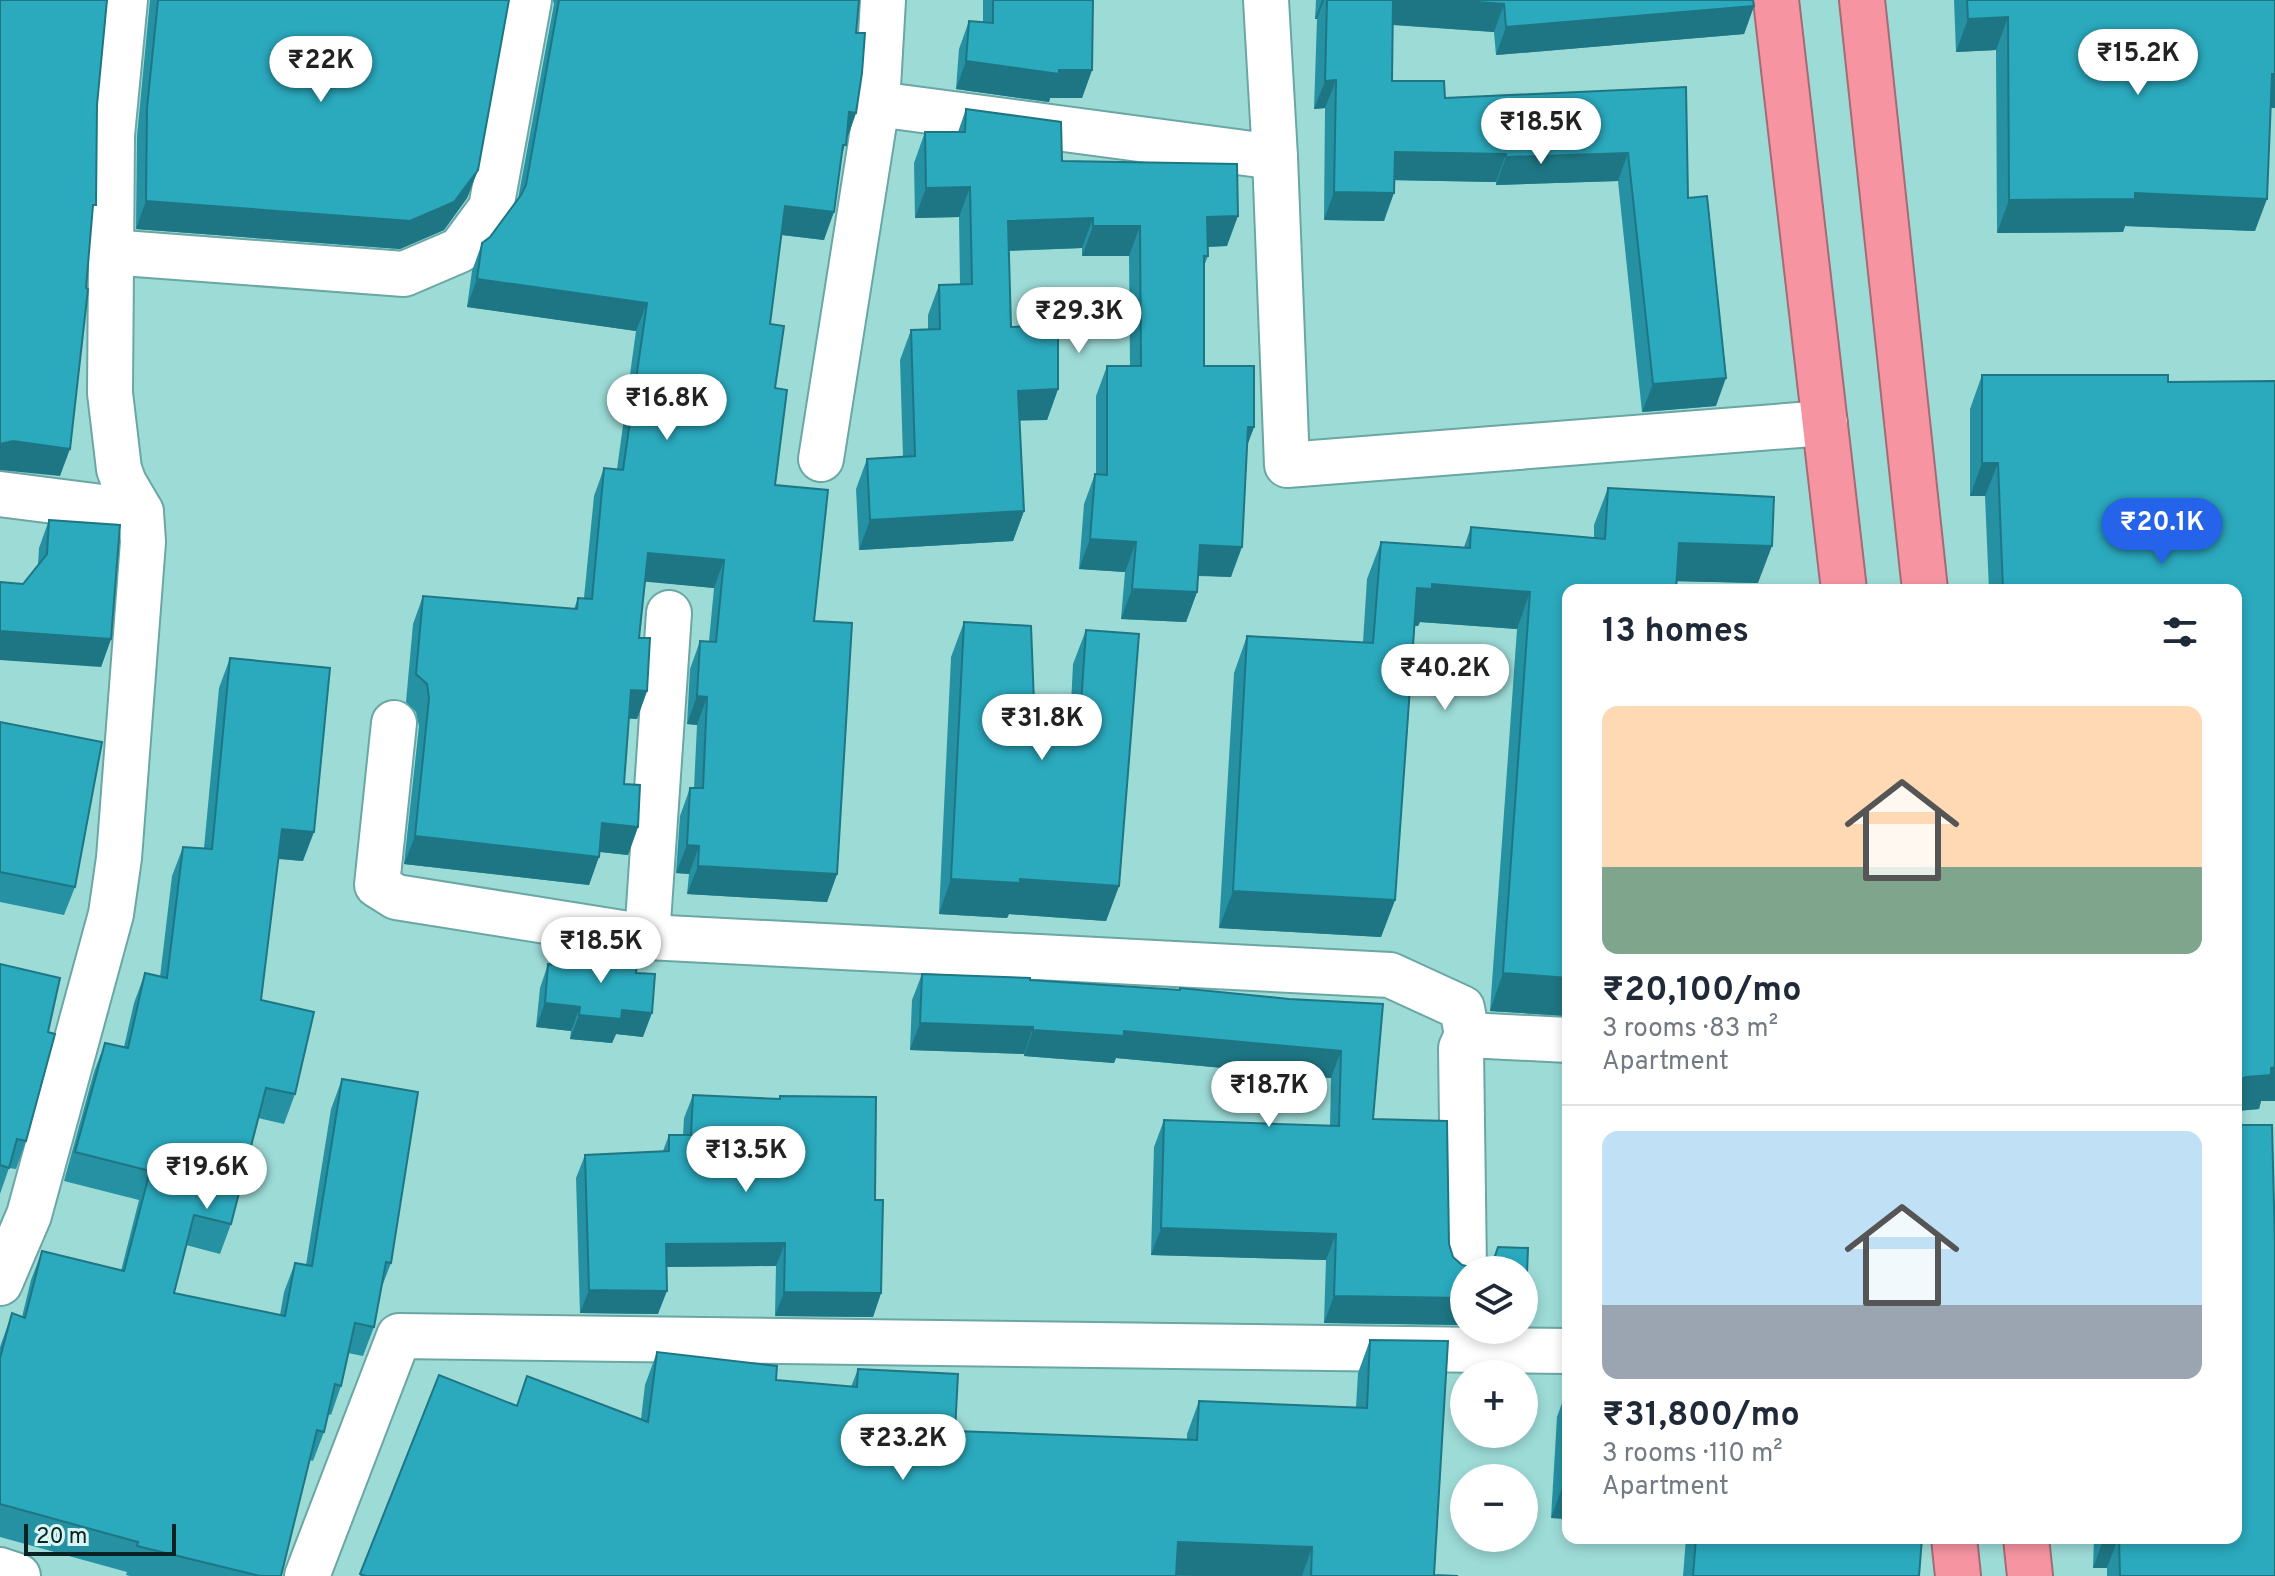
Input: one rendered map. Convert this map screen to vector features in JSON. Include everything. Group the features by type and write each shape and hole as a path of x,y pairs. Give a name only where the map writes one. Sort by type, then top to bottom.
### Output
{"highway":[{"path":"1776,0 1843,584"},
{"path":"1862,0 1924,584"},
{"path":"1955,1544 1958,1576"},
{"path":"2027,1544 2030,1576"}],"street":[{"path":"0,1283 29,1215 111,914 119,858 143,524 141,512 124,483 116,455 110,393 112,135 125,0"},
{"path":"109,252 404,274 460,250 491,208 529,0"},
{"path":"821,459 877,104 883,0"},
{"path":"1266,0 1287,465 1825,423"},
{"path":"877,104 1275,157"},
{"path":"0,494 141,512"},
{"path":"647,937 669,613"},
{"path":"394,723 377,885 396,897 647,937 1390,975 1462,1008 1467,1035 1461,1048 1464,1256"},
{"path":"1467,1035 1562,1040"},
{"path":"307,1576 399,1336 1450,1340"},
{"path":"1502,1344 1562,1350"},
{"path":"0,1570 18,1576"}],"building":[{"path":"0,0 107,0 97,105 96,205 93,205 88,289 70,449 13,441 0,444"},
{"path":"158,0 509,0 478,170 454,202 410,221 146,201 147,108"},
{"path":"559,0 859,0 856,33 865,33 862,73 856,113 849,112 834,212 785,206 770,324 784,326 775,388 787,390 775,485 828,490 814,621 852,623 837,874 698,866 699,846 687,845 690,788 703,788 707,697 697,696 700,641 716,642 724,560 648,553 639,638 650,638 647,691 631,690 624,784 640,785 638,827 602,823 599,857 415,836 429,698 427,684 416,674 423,596 577,609 578,598 592,599 604,468 623,470 647,303 477,279 482,243 490,237 526,185"},
{"path":"993,0 1093,0 1092,70 1059,70 1059,74 966,61 969,21 993,23"},
{"path":"1327,0 1393,0 1392,81 1444,81 1445,98 1686,87 1688,198 1707,196 1726,378 1653,384 1628,153 1506,157 1506,154 1395,152 1394,193 1334,192 1336,80 1325,81"},
{"path":"1449,0 1753,0 1754,6 1506,27 1504,4"},
{"path":"1967,0 2275,0 2275,74 2272,74 2267,199 2135,193 2135,199 2009,200 2008,17 1968,19"},
{"path":"966,109 1061,122 1062,161 1237,164 1238,216 1207,217 1204,366 1254,366 1254,427 1248,427 1242,547 1200,545 1197,592 1132,589 1136,542 1090,539 1095,474 1107,475 1107,366 1141,366 1140,226 1093,226 1093,218 1008,221 1011,327 1058,325 1058,389 1018,391 1024,511 870,520 867,459 915,456 911,330 940,329 939,285 972,284 970,187 926,188 925,132 965,132"},
{"path":"1982,375 2168,375 2168,382 2275,381 2275,1067 2271,1068 2271,1075 2242,1079 2242,584 2003,584 1998,463 1982,463"},
{"path":"1608,488 1774,497 1772,546 1679,543 1676,584 1562,584 1562,978 1503,973 1530,592 1432,584 1432,589 1417,588 1395,900 1233,891 1247,636 1373,643 1381,542 1470,548 1471,527 1605,539"},
{"path":"49,520 120,525 111,639 0,631 0,582 23,584 47,554"},
{"path":"964,622 1031,626 1034,703 1081,704 1086,630 1139,634 1119,886 1020,879 1020,883 951,879"},
{"path":"230,658 330,668 314,832 282,829 261,1000 314,1012 295,1094 266,1088 231,1224 194,1215 174,1293 285,1316 295,1263 312,1266 342,1079 418,1092 391,1263 386,1262 374,1327 355,1323 341,1386 335,1384 324,1432 317,1430 281,1576 260,1576 137,1546 138,1542 0,1504 0,1358 12,1313 25,1318 42,1251 124,1271 150,1171 75,1152 105,1043 128,1048 145,973 167,978 183,847 212,849"},
{"path":"0,722 102,742 75,887 0,872"},
{"path":"572,949 638,955 636,973 655,974 652,1013 622,1010 621,1019 579,1015 580,1007 545,1003 548,964 570,966"},
{"path":"0,964 60,978 48,1032 55,1034 26,1141 17,1139 9,1168 0,1165"},
{"path":"922,974 1030,978 1383,1004 1373,1119 1447,1121 1449,1244 1453,1256 1450,1256 1450,1298 1334,1296 1336,1234 1161,1228 1164,1120 1339,1126 1341,1051 1124,1031 1124,1036 1033,1030 1033,1027 920,1023"},
{"path":"693,1095 780,1099 780,1096 876,1097 875,1200 883,1200 881,1293 784,1292 785,1243 666,1244 667,1291 589,1290 585,1155 669,1151 669,1135 691,1135"},
{"path":"2242,1125 2272,1125 2275,1576 2120,1576 2119,1544 2242,1544"},
{"path":"1498,1247 1528,1248 1528,1256 1495,1256"},
{"path":"1370,1340 1448,1341 1434,1575 1458,1576 1311,1576 1312,1547 1178,1542 1176,1576 360,1574 439,1375 517,1406 527,1376 648,1422 657,1352 777,1366 776,1380 857,1387 858,1369 958,1374 955,1431 1197,1440 1199,1401 1367,1408"},
{"path":"1696,1544 1922,1544 1919,1576 1693,1576"}]}
